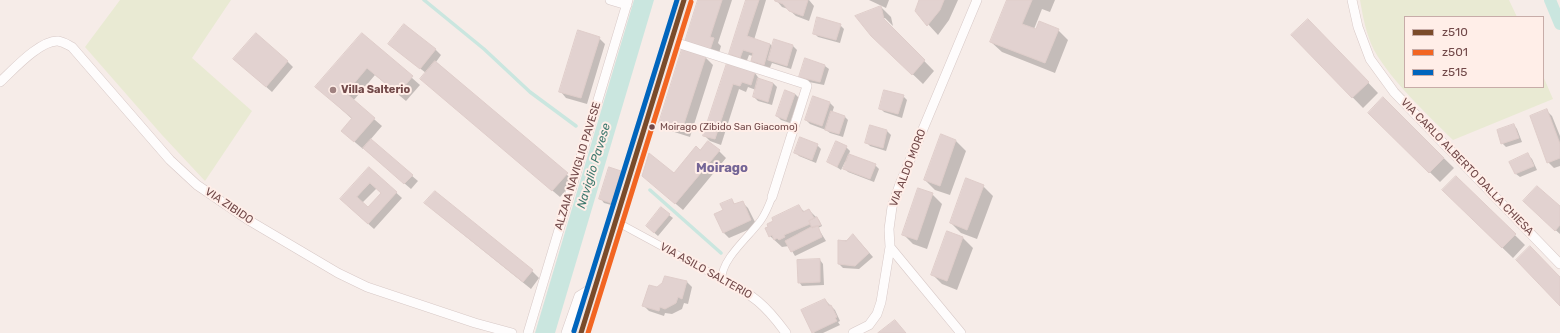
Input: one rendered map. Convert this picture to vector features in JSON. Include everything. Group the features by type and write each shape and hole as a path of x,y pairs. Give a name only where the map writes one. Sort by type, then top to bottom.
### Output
{"main road":[{"path":"581,333 684,0"}],"street":[{"path":"610,0 628,3"},
{"name":"VIA ALDO MORO","path":"853,333 868,325 877,314 881,302 890,247 889,229 892,207 900,184 977,0"},
{"name":"VIA CARLO ALBERTO DALLA CHIESA","path":"1352,0 1358,27 1370,59 1394,92 1560,264"},
{"name":"ALZAIA NAVIGLIO PAVESE","path":"528,333 628,3"},
{"path":"672,41 805,84 807,86 772,197 764,216 733,253 722,273 722,279"},
{"name":"VIA ZIBIDO","path":"0,82 39,48 50,42 65,43 72,47 170,160 197,185 250,221 338,273 367,287 475,323 512,333"},
{"name":"VIA ASILO SALTERIO","path":"615,221 749,293 760,301 786,333"},
{"path":"890,247 961,333"},
{"path":"566,333 579,296 596,286"}],"green space":[{"path":"120,0 231,0 192,58 252,111 205,181 162,135 85,47"},
{"path":"1360,0 1509,0 1517,16 1404,16 1404,88 1544,88 1544,78 1553,99 1453,140 1410,97 1382,62 1374,50 1364,19"}],"water":[{"name":"Naviglio Pavese","path":"634,0 654,0 555,333 535,333"}],"building":[{"path":"698,0 722,0 710,37 714,38 710,50 685,42"},
{"path":"746,0 759,0 747,36 770,44 764,65 751,61 753,53 743,50 740,58 729,54"},
{"path":"775,0 808,0 803,16 789,11 783,4"},
{"path":"919,0 944,0 940,10 927,26 915,11"},
{"path":"1007,0 1032,0 1022,24 1036,29 1039,21 1059,29 1045,63 990,42"},
{"path":"881,6 884,19 925,60 912,75 871,36 855,16"},
{"path":"817,17 841,24 836,40 813,34"},
{"path":"1308,19 1369,82 1352,98 1291,35"},
{"path":"404,24 436,49 420,69 388,44"},
{"path":"578,30 600,37 581,98 559,92"},
{"path":"256,33 288,61 266,87 233,59"},
{"name":"Villa Salterio","path":"362,33 413,76 398,94 367,68 346,93 375,118 354,142 341,131 352,118 315,87"},
{"path":"774,39 793,45 787,66 768,60"},
{"path":"682,49 706,56 682,130 659,123"},
{"path":"805,58 825,65 820,82 799,77"},
{"path":"435,61 568,173 552,191 420,79"},
{"path":"727,63 755,72 751,85 742,82 740,86 733,84 715,139 703,136"},
{"path":"758,78 773,83 768,102 753,97"},
{"path":"785,90 795,94 786,120 776,116"},
{"path":"884,90 904,95 898,114 879,109"},
{"path":"813,96 830,102 822,126 805,120"},
{"path":"1383,97 1444,158 1429,173 1368,113"},
{"path":"1547,109 1560,144 1560,158 1547,163 1530,116"},
{"path":"831,111 845,116 839,134 825,130"},
{"path":"1514,124 1519,138 1501,144 1497,130"},
{"path":"870,125 887,130 883,148 865,143"},
{"path":"941,134 956,140 940,186 924,180"},
{"path":"800,137 818,144 812,160 794,153"},
{"path":"371,139 413,175 404,184 363,148"},
{"path":"708,141 720,150 675,204 642,176 649,153 674,173 696,146 700,150"},
{"path":"836,141 847,146 837,167 827,162"},
{"path":"1528,153 1534,166 1515,174 1509,162"},
{"path":"849,154 876,164 870,179 843,169"},
{"path":"369,167 397,192 368,224 340,199","holes":["370,183 381,193 368,207 357,197"]},
{"path":"609,167 621,171 611,203 599,199"},
{"path":"1456,176 1516,234 1502,248 1442,190"},
{"path":"966,178 984,185 967,230 950,223"},
{"path":"1537,186 1560,206 1560,225 1555,231 1523,201"},
{"path":"918,188 933,193 917,240 902,235"},
{"path":"435,191 533,270 523,282 424,203"},
{"path":"732,199 734,204 743,201 751,220 723,233 714,214 723,210 720,204"},
{"path":"799,205 803,212 809,209 814,218 809,221 810,224 784,235 785,237 779,240 777,238 774,240 772,235 769,237 765,228 768,227 767,224 773,221 772,218"},
{"path":"661,207 670,214 654,233 646,226"},
{"path":"817,217 821,225 812,228 809,221"},
{"path":"818,226 822,237 791,252 785,241 811,227"},
{"path":"947,231 963,237 947,281 931,275"},
{"path":"853,234 869,253 855,266 838,264 838,240 846,241"},
{"path":"1530,246 1560,277 1560,306 1516,260"},
{"path":"820,259 820,282 798,283 797,260"},
{"path":"665,276 687,281 682,299 678,297 676,303 665,309 660,307 659,311 642,306 649,285 657,287 662,283"},
{"path":"825,299 829,306 831,305 837,317 835,318 837,321 812,333 801,310"},
{"path":"895,320 906,333 878,333"}],"waterway":[{"path":"424,0 484,49 530,92 576,126"},
{"path":"1550,0 1560,24"},
{"path":"650,190 721,253"}],"transit line":[{"name":"z515","path":"574,331 677,0"},
{"name":"z510","path":"581,333 684,0"},
{"name":"z501","path":"588,333 691,2"}],"place":[{"name":"Villa Salterio","path":"333,90"},
{"name":"Moirago (Zibido San Giacomo)","path":"652,127"}],"district":[{"name":"Moirago","path":"722,168"}]}
